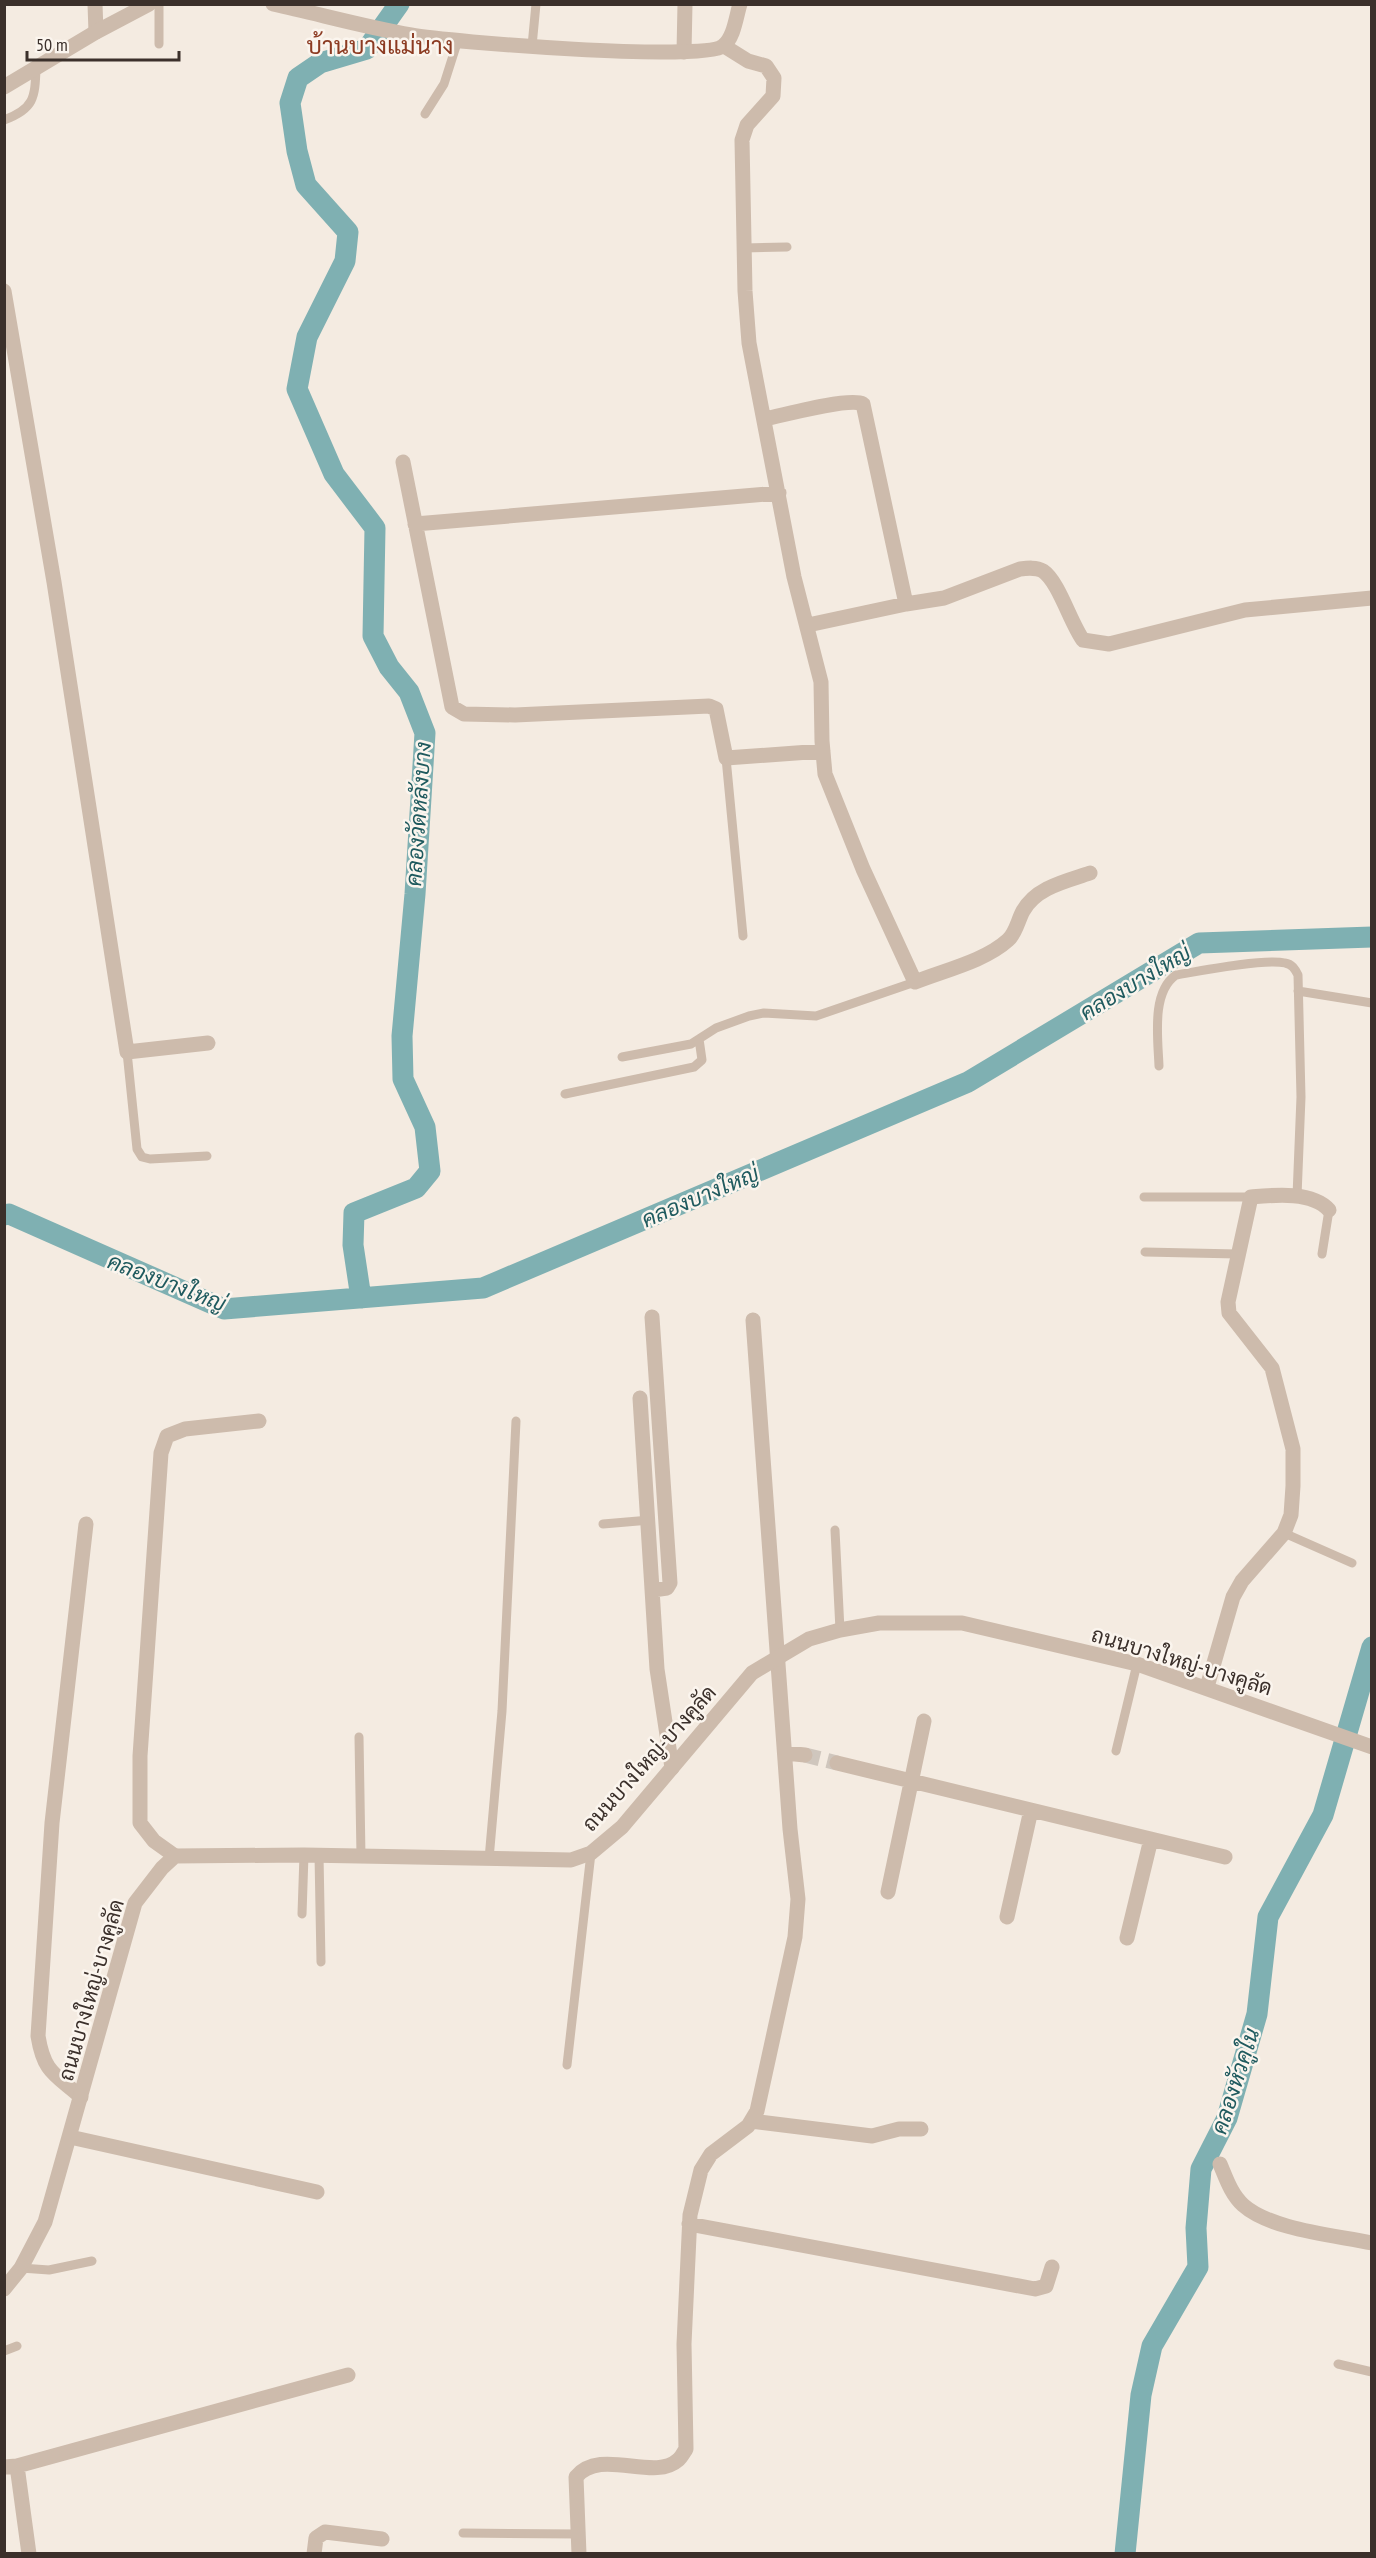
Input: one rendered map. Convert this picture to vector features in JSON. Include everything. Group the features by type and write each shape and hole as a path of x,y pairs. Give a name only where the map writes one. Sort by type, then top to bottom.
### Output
{"street":[{"path":"95,4 96,32"},
{"path":"4,87 96,32 149,4"},
{"path":"273,4 412,36 532,46 684,52 710,52 724,46 733,31 740,4"},
{"path":"684,52 685,4"},
{"path":"724,46 748,61 766,66 774,78 773,96 747,125 744,132 744,248 749,343 794,577 821,682 825,774 836,806 915,982 997,949 1011,938 1024,909 1032,899 1061,882 1090,873"},
{"path":"4,291 56,593 127,1052 208,1043"},
{"path":"765,419 843,403 858,401 863,404 906,604"},
{"path":"403,462 452,707 464,714 515,716 709,706 716,710 726,758 823,751"},
{"path":"415,524 779,493"},
{"path":"808,625 944,598 1020,569 1033,568 1043,571 1052,580 1073,627 1083,640 1109,644 1245,610 1371,598"},
{"path":"1207,1687 1233,1597 1242,1581 1284,1533 1291,1515 1293,1449 1272,1368 1229,1313 1228,1302 1237,1254 1251,1197 1297,1196 1325,1205 1329,1210"},
{"path":"652,1317 670,1583 667,1588 653,1590"},
{"path":"579,2553 576,2477 583,2469 601,2465 663,2467 678,2461 686,2449 684,2344 689,2224 700,2170 711,2154 751,2121 757,2111 795,1937 798,1899 790,1829 753,1320"},
{"path":"640,1398 650,1520 657,1669 672,1768"},
{"path":"175,1856 154,1842 140,1823 140,1756 160,1453 167,1436 185,1429 259,1421"},
{"path":"81,2097 56,2078 41,2059 38,2036 52,1823 86,1524"},
{"name":"ถนนบางใหญ่-บางคูลัด","path":"4,2289 21,2268 45,2222 135,1903 162,1868 175,1856 311,1855 571,1860 591,1853 622,1827 752,1673 779,1654 808,1639 840,1630 890,1623 962,1623 1137,1664 1371,1747"},
{"path":"888,1892 924,1721"},
{"path":"785,1753 805,1755"},
{"path":"837,1763 1225,1857"},
{"path":"1007,1917 1031,1810"},
{"path":"1127,1938 1151,1839"},
{"path":"751,2121 872,2136 899,2129 921,2129"},
{"path":"70,2137 317,2192"},
{"path":"1220,2164 1228,2185 1243,2205 1272,2222 1371,2243"},
{"path":"689,2224 1035,2289 1046,2286 1052,2267"},
{"path":"29,2553 11,2467 348,2375"},
{"path":"315,2553 315,2538 325,2532 382,2539"}],"lane":[{"path":"159,4 159,44"},
{"path":"532,46 536,4"},
{"path":"426,114 444,84 458,40"},
{"path":"4,120 22,113 30,105 35,88 36,68"},
{"path":"744,248 787,247"},
{"path":"726,758 743,936"},
{"path":"1159,1066 1158,1029 1162,993 1166,982 1176,975 1285,963 1294,967 1298,975 1301,1097 1297,1196"},
{"path":"622,1057 677,1047 699,1039 716,1028 749,1016 782,1013 816,1016 915,982"},
{"path":"1298,991 1371,1003"},
{"path":"566,1095 694,1067 702,1060 699,1039"},
{"path":"127,1052 137,1149 142,1157 150,1159 207,1156"},
{"path":"1144,1197 1251,1197"},
{"path":"1322,1254 1329,1210"},
{"path":"1145,1252 1237,1254"},
{"path":"489,1858 502,1711 516,1421"},
{"path":"603,1524 650,1520"},
{"path":"835,1530 840,1630"},
{"path":"1284,1533 1352,1563"},
{"path":"1116,1751 1137,1664"},
{"path":"359,1737 361,1856"},
{"path":"567,2065 591,1853"},
{"path":"302,1914 311,1855"},
{"path":"311,1855 321,1962"},
{"path":"21,2268 49,2270 92,2260"},
{"path":"4,2351 17,2346"},
{"path":"1338,2364 1371,2372"},
{"path":"463,2533 578,2534"}],"waterway":[{"name":"คลองวัดหลังบาง","path":"361,1298 353,1245 354,1213 416,1188 430,1171 425,1127 403,1079 402,1036 415,894 425,733 409,692 389,667 373,636 375,528 334,474 297,389 307,337 345,261 348,232 306,185 297,151 290,103 298,78 320,63 367,49 399,4"},
{"name":"คลองบางใหญ่","path":"4,1215 9,1214 224,1309 483,1288 968,1082 1199,943 1372,937"},
{"name":"คลองหัวคูใน","path":"1125,2554 1141,2395 1152,2346 1198,2267 1196,2228 1201,2169 1227,2118 1257,2014 1268,1917 1323,1815 1372,1647"}],"tunnel":[{"path":"805,1755 837,1763"}],"district":[{"name":"บ้านบางแม่นาง","path":"380,45"}]}
